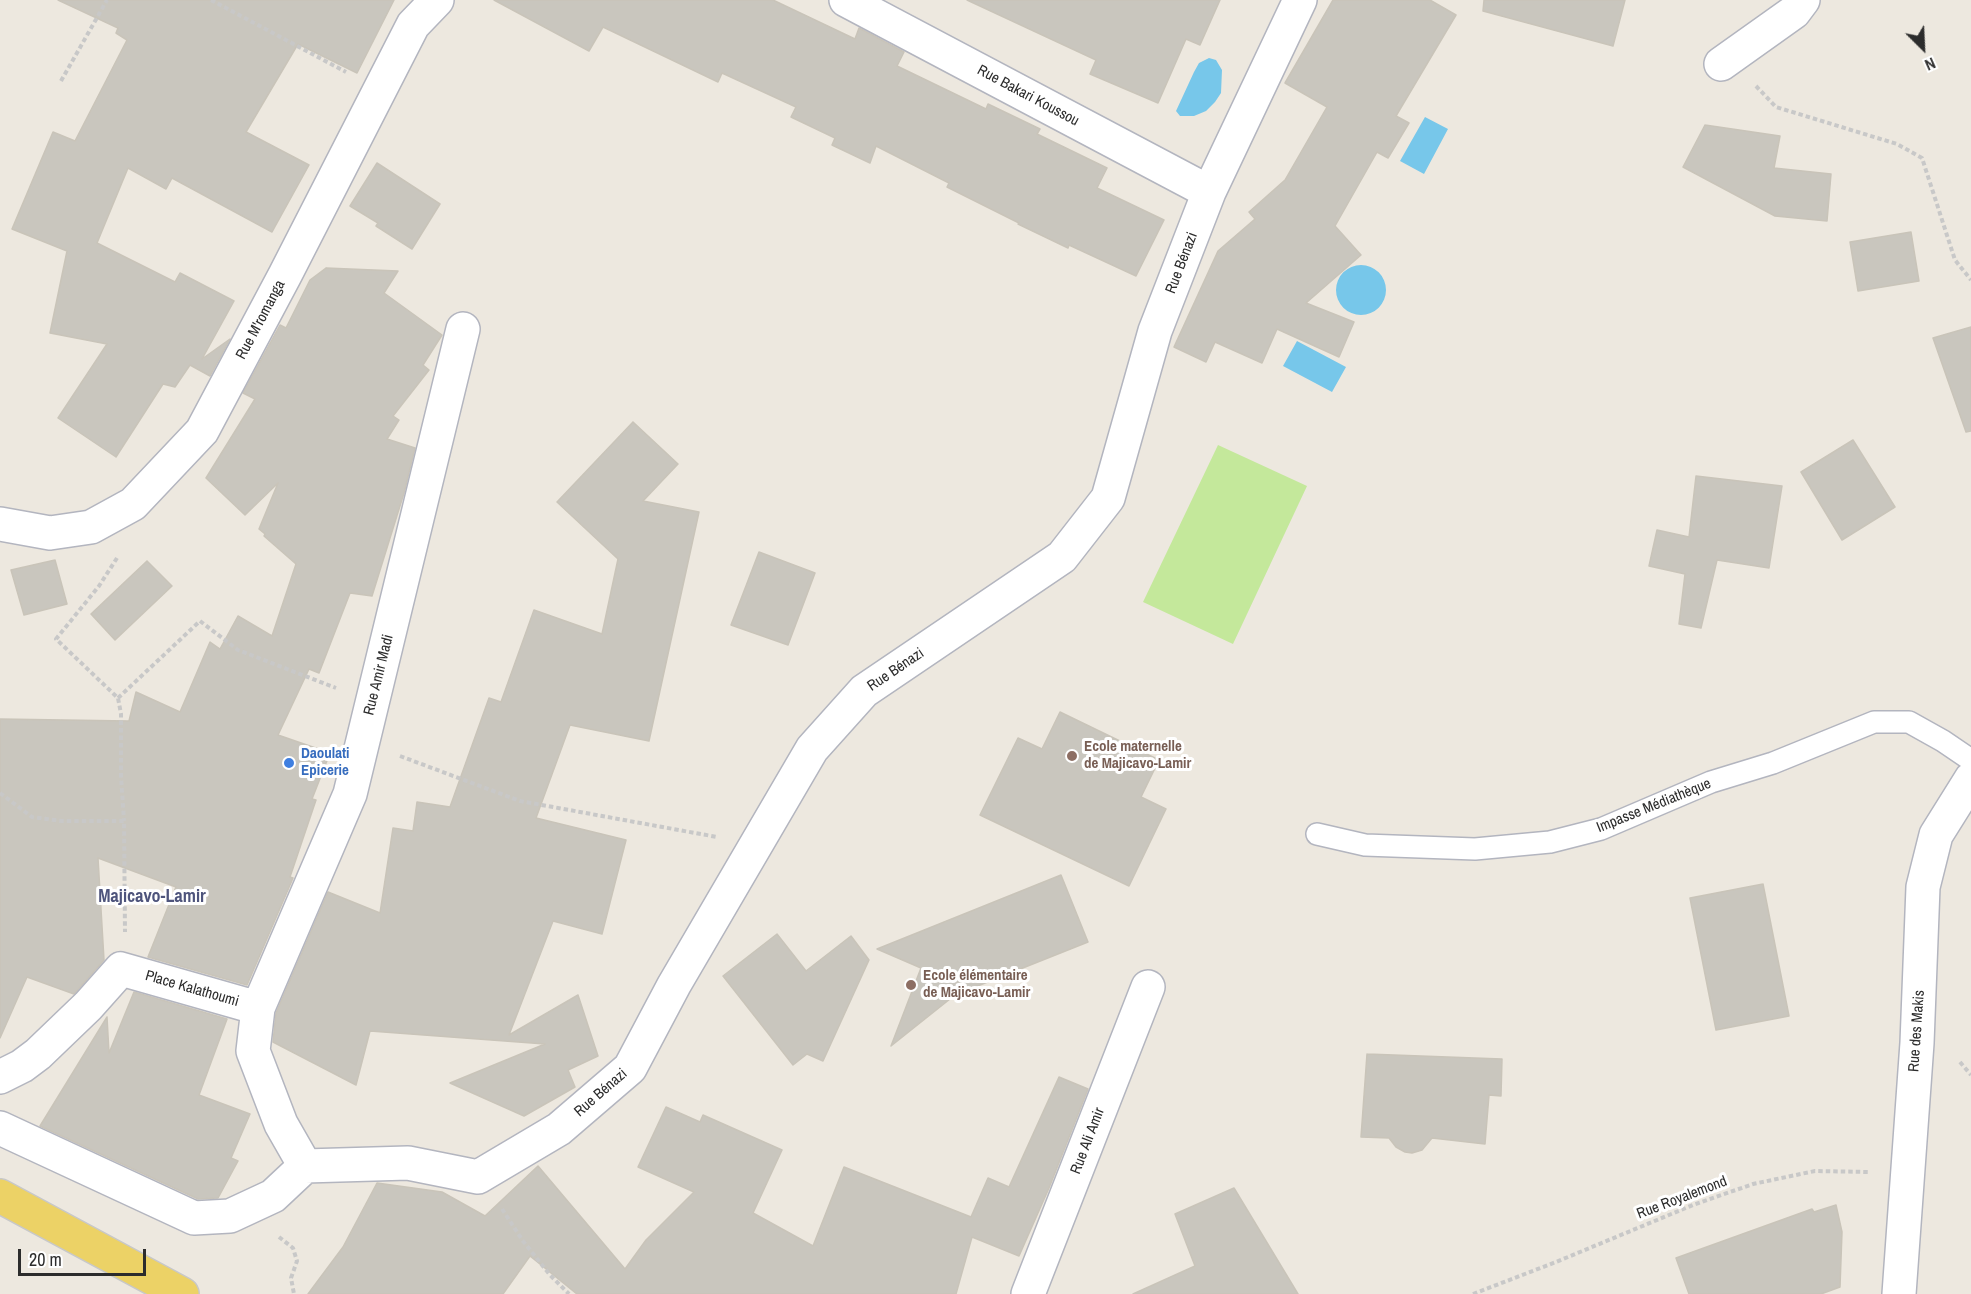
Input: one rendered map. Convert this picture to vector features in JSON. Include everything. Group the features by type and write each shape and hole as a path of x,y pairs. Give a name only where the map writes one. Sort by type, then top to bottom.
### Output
{"main road":[{"path":"0,1196 182,1294"}],"street":[{"name":"Rue M'romanga","path":"0,524 50,533 91,527 133,504 202,431 285,275 379,89 414,25 437,0"},
{"name":"Rue Bakari Koussou","path":"846,0 1209,192"},
{"name":"Rue Bénazi","path":"478,1177 559,1129 630,1068 674,985 812,749 864,691 1062,557 1108,498 1155,331 1209,192 1300,0"},
{"path":"1721,64 1794,12 1803,0"},
{"name":"Rue Amir Madi","path":"258,1008 350,794 463,329"},
{"name":"Rue des Makis","path":"1899,1294 1919,1007 1923,886 1936,835 1971,779"},
{"path":"0,1077 22,1066 38,1054 88,1006 121,969"},
{"name":"Place Kalathoumi","path":"121,969 258,1008 253,1051 281,1124 305,1166"},
{"name":"Rue Ali Amir","path":"1028,1294 1148,987"},
{"path":"0,1128 194,1218 230,1216 273,1196 305,1166 408,1163 478,1177"}],"lane":[{"name":"Impasse Médiathèque","path":"1317,834 1365,845 1475,849 1550,842 1601,829 1710,782 1773,763 1874,722 1909,722 1971,760"}],"path":[{"path":"61,81 107,0"},
{"path":"211,0 379,89"},
{"path":"1721,64 1749,78 1776,106 1897,144 1922,158 1955,260 1971,280"},
{"path":"106,519 117,559 56,639 118,698 121,714 126,925 121,969"},
{"path":"118,698 200,621 238,650 373,703"},
{"path":"363,742 520,801 757,843"},
{"path":"0,793 32,817 61,821 124,821"},
{"path":"1960,1062 1971,1075"},
{"name":"Rue Royalemond","path":"1473,1294 1693,1205 1754,1184 1815,1171 1909,1174"},
{"path":"478,1177 508,1216 523,1241 550,1275 569,1294"},
{"path":"245,1209 293,1248 297,1261 291,1278 294,1294"}],"green space":[{"path":"1218,445 1307,486 1233,644 1143,602"}],"water":[{"path":"1209,58 1216,60 1222,70 1221,93 1206,111 1194,116 1180,116 1176,111 1194,72 1199,63"},
{"path":"1425,117 1448,129 1424,174 1400,161"},
{"path":"1361,265 1375,269 1382,276 1386,290 1382,304 1375,311 1361,315 1347,311 1340,304 1336,290 1340,276 1347,269"},
{"path":"1297,341 1346,367 1332,392 1283,366"}],"building":[{"path":"58,0 394,0 357,73 298,44 246,132 309,165 272,232 172,178 166,189 128,168 97,243 175,282 180,273 234,301 202,359 230,339 210,376 190,365 175,387 163,384 116,457 58,418 107,344 50,333 67,251 12,229 53,132 75,141 127,40 116,33 118,28"},
{"path":"494,0 773,0 855,39 859,28 904,52 897,66 986,109 988,104 1040,129 1037,134 1107,168 1097,188 1164,220 1136,276 1018,224 947,187 949,183 876,146 870,163 832,145 835,138 791,117 796,107 722,73 718,82 603,27 589,51"},
{"path":"967,0 1220,0 1200,45 1186,39 1158,103 1090,74 1096,60"},
{"path":"1333,0 1430,0 1456,15 1396,116 1409,123 1388,158 1377,152 1335,226 1361,255 1306,303 1354,322 1339,357 1277,329 1262,363 1215,342 1206,362 1174,347 1218,251 1255,219 1249,212 1285,180 1327,107 1285,83"},
{"path":"1484,0 1625,0 1613,46 1483,11"},
{"path":"1705,125 1780,136 1774,168 1831,174 1827,221 1775,216 1683,167"},
{"path":"377,163 440,204 412,249 376,226 378,223 350,206"},
{"path":"1911,232 1919,281 1858,291 1850,242"},
{"path":"326,268 398,271 384,293 442,335 423,365 429,370 393,416 399,420 387,439 415,448 404,493 372,596 350,593 319,673 309,669 278,735 330,753 312,799 316,800 290,877 293,878 247,985 148,957 176,887 98,858 104,960 74,994 27,977 0,1038 0,719 129,721 136,692 180,712 210,642 220,649 238,616 272,636 296,564 259,529 278,483 245,515 206,478 255,399 243,393 280,325 286,328 310,280"},
{"path":"1971,327 1971,431 1966,432 1933,338"},
{"path":"633,422 678,464 643,501 699,512 649,741 570,725 536,818 626,840 602,934 553,921 509,1035 578,995 598,1056 568,1070 575,1087 524,1116 450,1083 545,1044 370,1031 356,1085 273,1042 276,1013 328,892 380,913 393,828 413,831 417,802 450,807 489,698 501,702 534,610 602,634 618,559 557,502"},
{"path":"1853,440 1895,507 1842,540 1801,472"},
{"path":"1696,476 1782,486 1769,568 1717,560 1701,628 1679,624 1685,574 1649,566 1657,530 1689,537"},
{"path":"759,552 815,573 788,645 731,625"},
{"path":"55,560 67,604 24,615 11,570"},
{"path":"147,561 172,586 115,640 91,614"},
{"path":"1060,712 1159,760 1141,797 1166,809 1129,886 980,815 1018,738 1042,749"},
{"path":"1061,875 1088,942 955,995 891,1046 921,968 877,949"},
{"path":"1763,884 1789,1016 1716,1030 1690,898"},
{"path":"777,934 806,971 851,936 869,960 823,1061 807,1054 793,1065 723,976"},
{"path":"134,992 227,1019 199,1095 250,1114 231,1158 238,1161 218,1198 198,1199 40,1126 107,1017 109,1053"},
{"path":"1367,1054 1502,1059 1501,1096 1489,1095 1485,1144 1432,1138 1422,1150 1412,1153 1396,1147 1389,1138 1361,1137"},
{"path":"1059,1077 1088,1089 1019,1256 972,1237 956,1294 577,1294 530,1256 503,1294 308,1294 343,1247 377,1183 442,1192 485,1216 538,1166 625,1269 646,1240 694,1192 638,1167 666,1107 700,1122 703,1115 782,1150 753,1213 813,1246 844,1167 971,1217 988,1178 1009,1187"},
{"path":"1234,1188 1298,1294 1133,1294 1195,1266 1175,1214"},
{"path":"1836,1205 1842,1232 1840,1287 1821,1294 1689,1294 1676,1258 1812,1209 1814,1212"}],"place":[{"name":"Ecole maternelle de Majicavo-Lamir","path":"1072,756"},
{"name":"Daoulati Epicerie","path":"289,763"},
{"name":"Ecole élémentaire de Majicavo-Lamir","path":"911,985"}],"district":[{"name":"Majicavo-Lamir","path":"152,897"}]}
